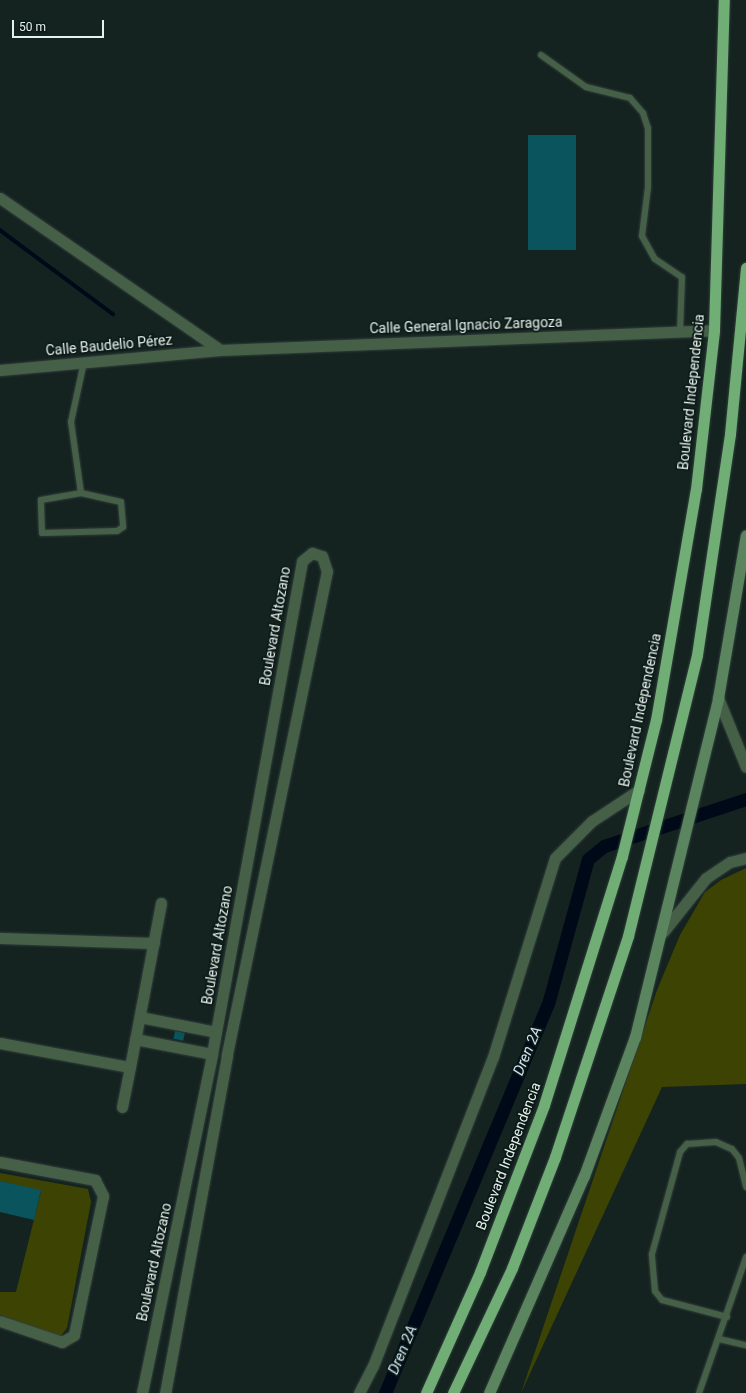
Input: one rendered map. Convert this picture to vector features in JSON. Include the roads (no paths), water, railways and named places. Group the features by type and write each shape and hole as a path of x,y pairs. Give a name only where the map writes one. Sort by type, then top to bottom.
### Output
{"highway":[{"name":"Boulevard Independencia","path":"426,1393 480,1272 544,1105 622,856 639,790 682,585 714,330 724,0"},
{"path":"454,1393 512,1268 555,1157 628,936 697,655 730,434 746,268"}],"main road":[{"path":"489,1393 618,1090 663,932 688,833 718,698 745,552 746,535"}],"street":[{"path":"0,198 220,350"},
{"name":"Calle General Ignacio Zaragoza","path":"220,350 714,330"},
{"name":"Calle Baudelio Pérez","path":"0,370 220,350"},
{"name":"Boulevard Altozano","path":"142,1393 212,1054 302,560 312,553 322,556 327,571 226,1056 165,1393"},
{"path":"718,698 746,767"},
{"path":"359,1393 373,1366 493,1057 555,858 592,821 639,790"},
{"path":"663,932 706,878 730,862 746,858"},
{"path":"122,1107 161,903"},
{"path":"0,938 154,943"},
{"path":"140,1017 216,1032"},
{"path":"135,1039 212,1054"},
{"path":"0,1043 130,1067"},
{"path":"0,1162 95,1180 103,1196 74,1336 62,1342 0,1321"}],"lane":[{"path":"541,55 586,87 630,98 644,113 648,128 648,187 642,236 655,260 682,277 680,331"},
{"path":"81,493 71,422 84,362"},
{"path":"81,493 121,502 123,527 117,531 42,533 41,500 81,493"},
{"path":"727,1317 662,1300 655,1291 652,1254 680,1152 686,1144 716,1142 732,1149 739,1158 746,1187"},
{"path":"699,1393 727,1317 746,1257"},
{"path":"719,1339 746,1344"}],"waterway":[{"path":"0,230 113,314"},
{"name":"Dren 2A","path":"385,1393 548,1004 588,859 604,846 746,799"}]}
